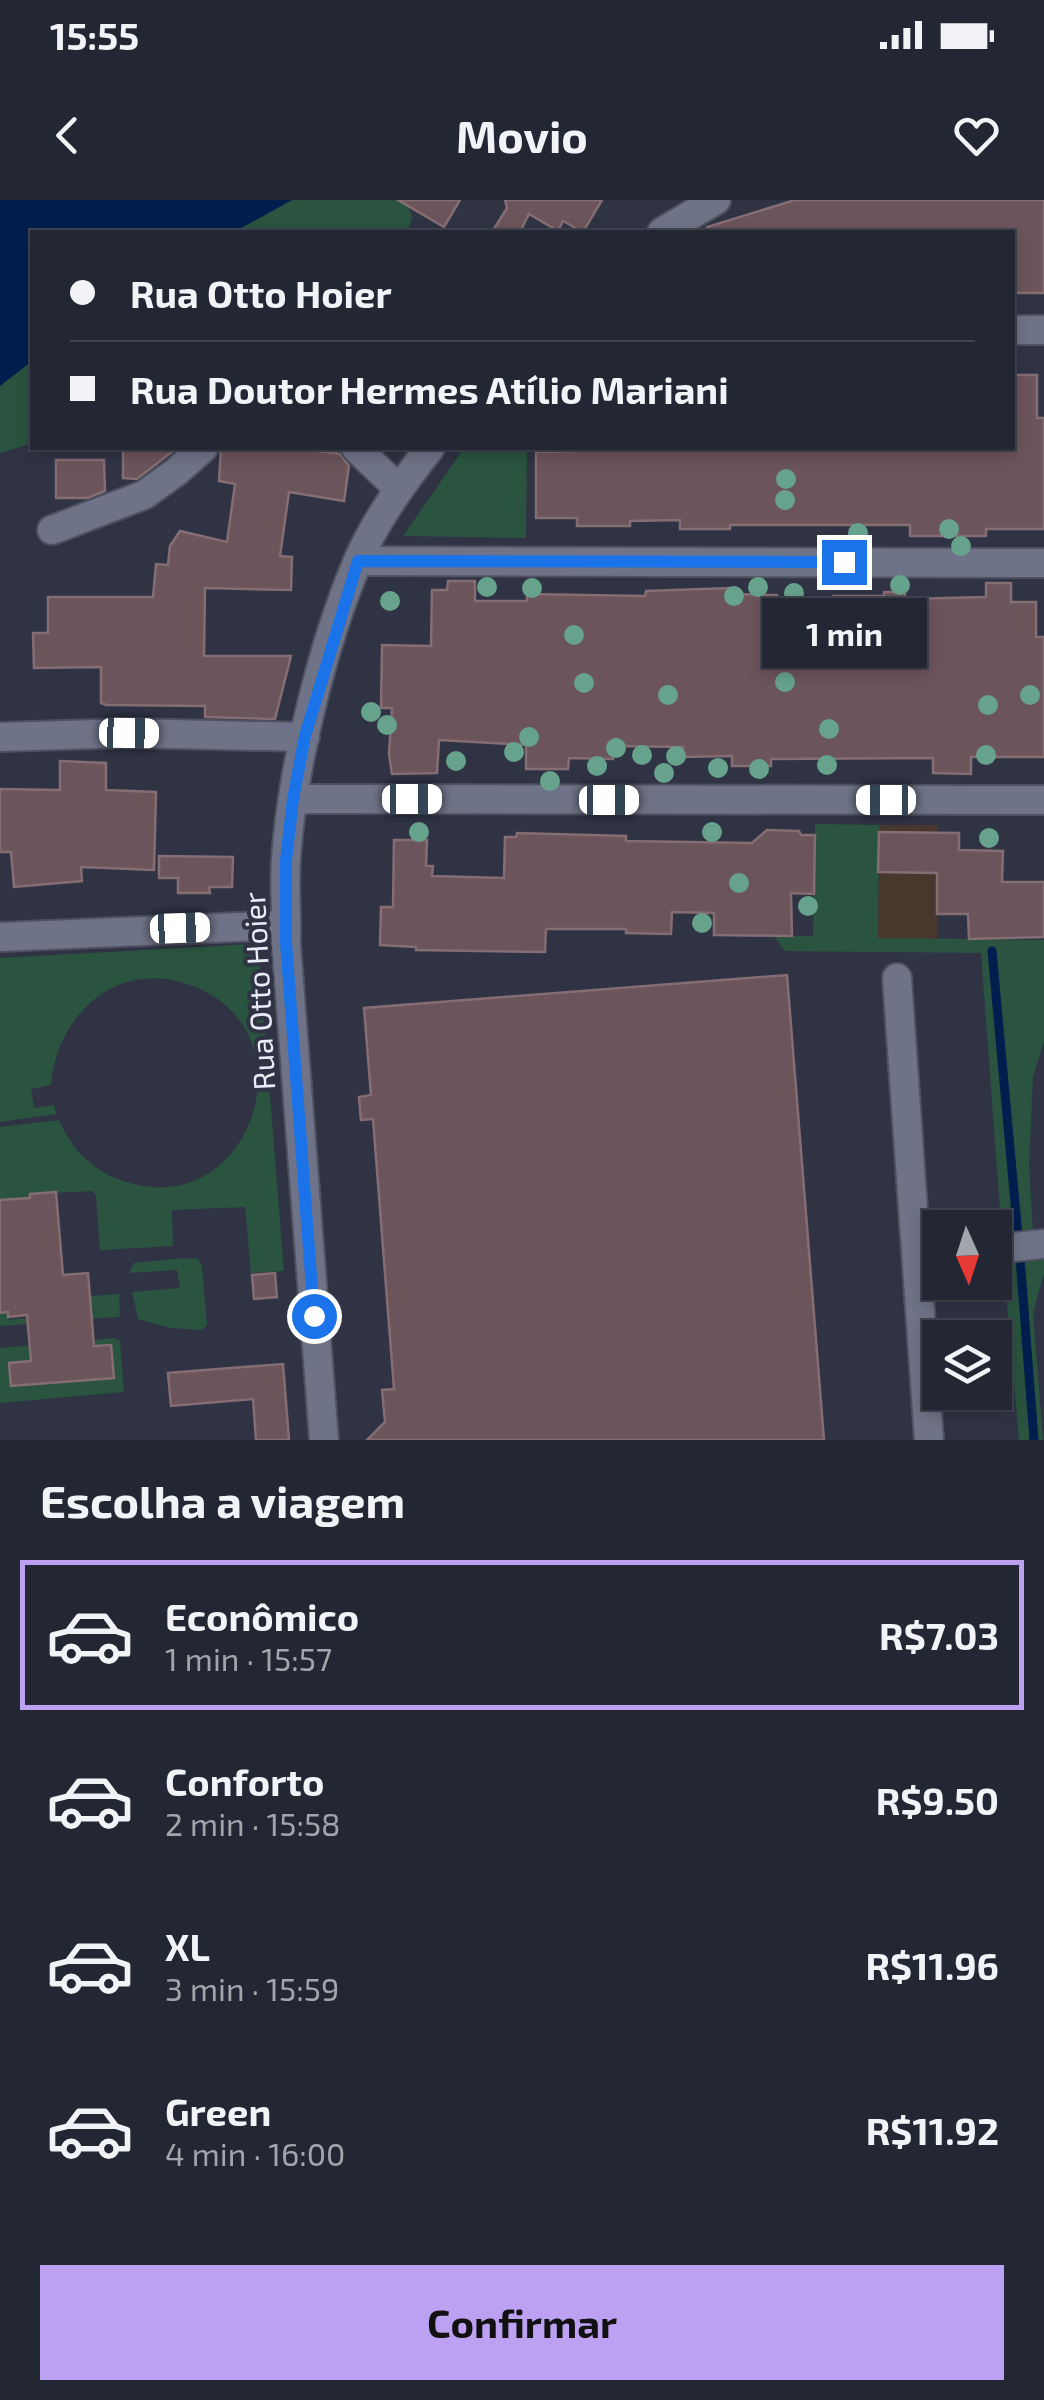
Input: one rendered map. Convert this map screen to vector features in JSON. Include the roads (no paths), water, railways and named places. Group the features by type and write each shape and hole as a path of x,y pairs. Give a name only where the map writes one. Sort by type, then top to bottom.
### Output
{"street":[{"path":"665,230 716,200"},
{"path":"1015,330 1044,330"},
{"path":"52,530 144,495 200,450"},
{"path":"358,450 400,489"},
{"name":"Rua Otto Hoier","path":"324,1440 286,925 286,860 305,736 358,561 400,489 429,450"},
{"path":"358,561 1044,562"},
{"path":"0,737 129,733 305,736"},
{"path":"293,799 1044,800"},
{"path":"0,937 286,925"},
{"path":"896,978 923,1210"},
{"path":"1012,1247 1044,1244"},
{"path":"928,1300 928,1440"}],"water":[{"path":"0,200 292,200 238,230 30,230 30,363 0,386"}],"waterway":[{"path":"992,951 1018,1236"},
{"path":"1020,1258 1034,1440"}]}
